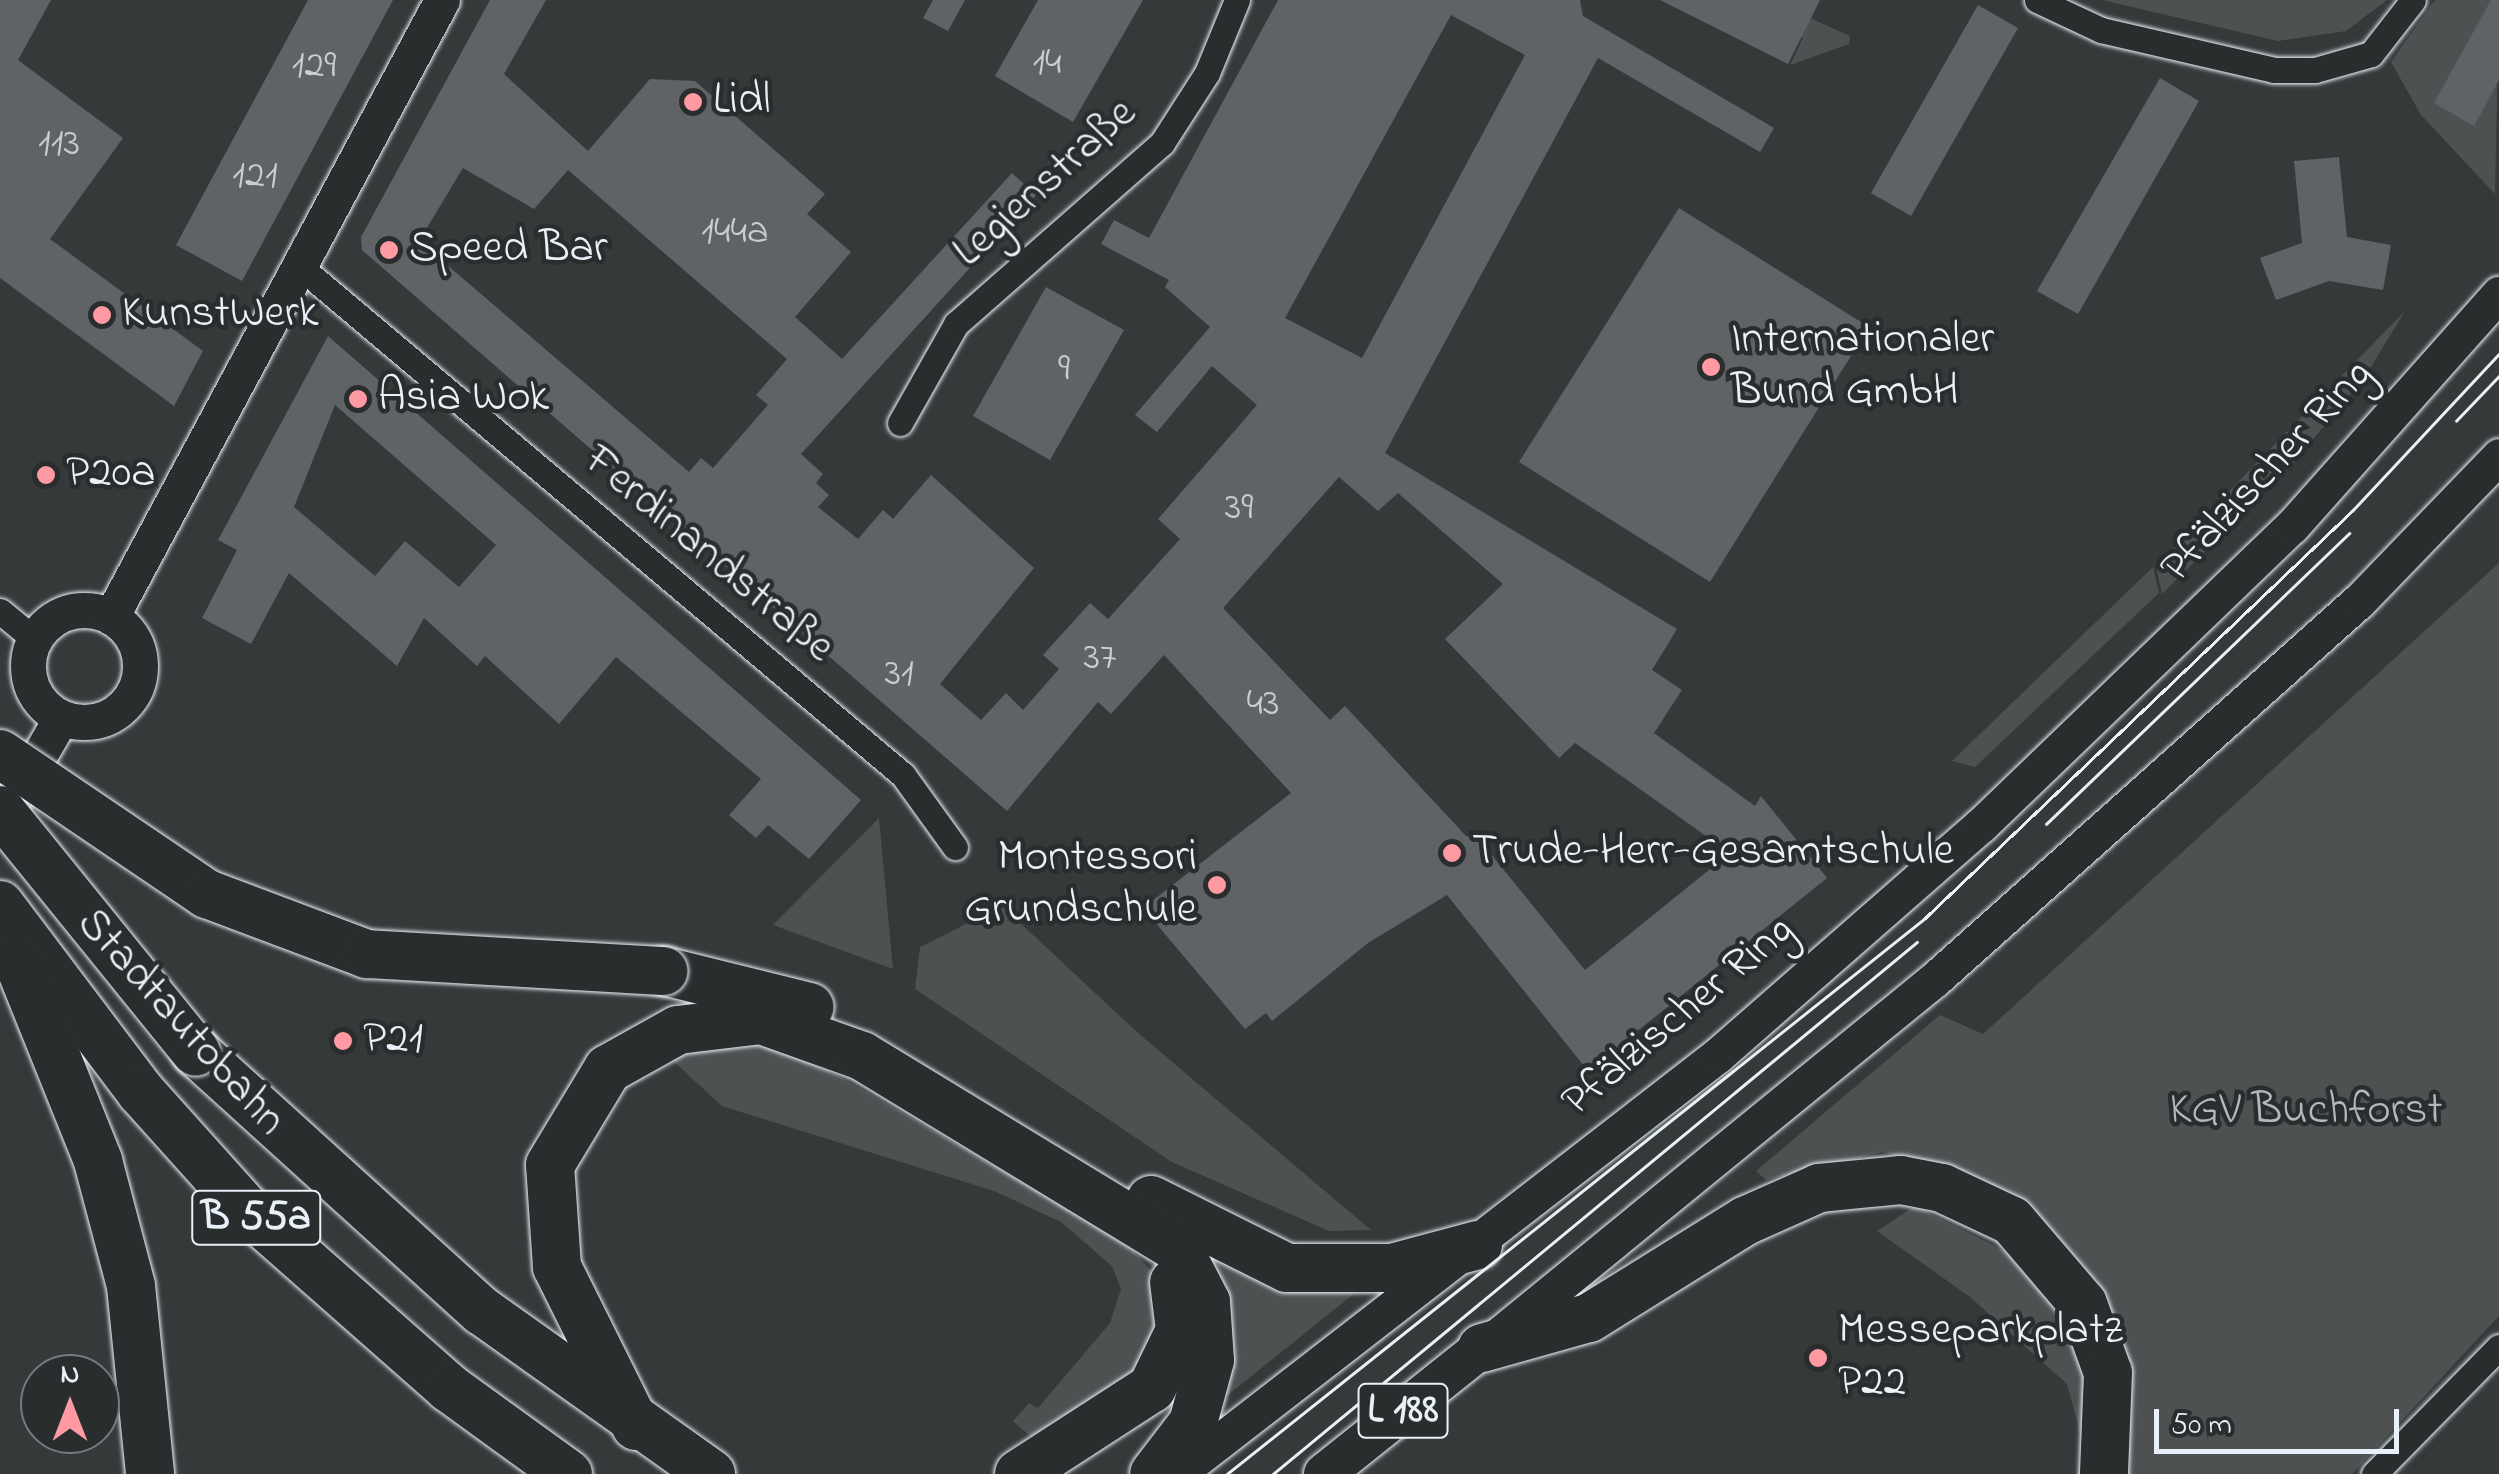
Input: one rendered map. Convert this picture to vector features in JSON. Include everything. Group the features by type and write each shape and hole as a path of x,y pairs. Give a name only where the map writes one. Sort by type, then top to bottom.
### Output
{"highway":[{"path":"0,754 208,894 367,954 664,971 816,1010 1210,1234 1288,1268 1392,1268 1478,1245"},
{"name":"Stadtautobahn","path":"0,810 196,1052 288,1142 482,1312 636,1426 711,1474"},
{"name":"Stadtautobahn","path":"0,905 141,1092 245,1208 449,1388 568,1474"},
{"path":"0,919 98,1161 131,1286 150,1474"},
{"path":"636,1426 553,1251 546,1197 562,1134 608,1069 678,1030 761,1020 820,1038 1159,1230 1206,1302 1210,1360 1200,1406 1154,1474"},
{"path":"1482,1348 1589,1318 1779,1203 1858,1181 1901,1180 1979,1202 2040,1246 2070,1282 2108,1373 2104,1474"},
{"path":"1018,1474 1152,1388 1180,1330 1168,1269 1078,1183"}],"main road":[{"path":"112,617 442,0"},
{"name":"Pfälzischer Ring","path":"1178,1474 1718,1055 2049,762 2292,526 2499,294"},
{"name":"L 188","path":"1324,1474 1935,980 2360,600 2499,456"},
{"path":"60,615 112,617 138,649 135,691 95,722 61,718 31,686 34,639 60,615"},
{"path":"0,823 61,718"}],"street":[{"name":"Legienstraße","path":"900,423 956,324 1162,143 1208,73 1236,0"},
{"path":"2037,0 2102,30 2274,70 2315,70 2371,54 2413,0"},
{"name":"Ferdinandstraße","path":"298,265 903,775 956,847"},
{"path":"0,611 34,639"},
{"path":"2374,1474 2499,1347"}],"green space":[{"path":"1730,0 1770,0 1850,36 1849,44 1790,65 1803,38"},
{"path":"2102,0 2387,0 2346,31 2278,41"},
{"path":"2435,0 2499,0 2495,194 2421,115 2391,62"},
{"path":"2405,311 2366,375 2292,465 2162,594 2156,566"},
{"name":"KGV Buchforst","path":"2499,563 2499,1316 2352,1474 2076,1474 2087,1459 2067,1384 1970,1297 1877,1231 1915,1206 2014,1256 1960,1172 1882,1152 1766,1180 1756,1171 1940,1015 1983,1034"},
{"path":"2153,567 2159,593 1975,767 1952,761"},
{"path":"879,818 893,969 773,925"},
{"path":"1002,906 1138,1033 1371,1230 1329,1231 1172,1162 915,989 920,947"},
{"path":"725,1042 777,1047 842,1078 1126,1242 1156,1277 1159,1355 1033,1439 1013,1421 1029,1403 1038,1408 1110,1323 1121,1289 1112,1266 1061,1222 994,1191 722,1106 672,1060"},
{"path":"1204,1249 1355,1290 1356,1292 1218,1403"}],"building":[{"path":"0,0 51,0 18,60 123,138 50,239 203,351 174,406 0,278"},
{"path":"308,0 393,0 242,281 176,245"},
{"path":"490,0 546,0 504,74 588,151 650,79 695,81 825,194 807,214 851,252 795,317 842,359 1012,173 1036,195 801,454 823,474 816,483 829,495 818,507 858,539 883,510 893,519 931,475 1034,568 940,684 981,720 1006,693 1023,710 1059,669 1043,655 1090,603 1108,619 1180,539 1158,519 1257,405 1212,366 1157,432 1135,415 1210,327 1165,287 1169,280 1101,244 1114,220 1149,238 1278,0 1580,0 1583,16 1774,128 1760,152 1598,58 1385,453 1677,629 1652,670 1682,690 1654,733 1755,806 1761,796 1827,878 1588,1071 1447,895 1368,943 1272,1021 1266,1013 1245,1029 1143,908 1291,793 1164,655 1111,714 1098,702 1007,811 362,250 361,237","holes":["1451,15 1525,55 1362,358 1285,318","463,168 534,209 568,170 787,359 756,395 768,405 713,468 701,458 689,472 419,241","1339,477 1378,511 1398,493 1503,584 1445,639 1559,758 1575,743 1730,853 1585,970 1473,832 1467,837 1345,706 1330,720 1223,608"]},
{"path":"933,0 965,0 948,31 923,18"},
{"path":"1038,0 1143,0 1073,122 995,76"},
{"path":"1660,0 1820,0 1788,64"},
{"path":"2491,0 2499,0 2499,80 2474,126 2434,103"},
{"path":"1978,5 2018,28 1911,216 1871,193"},
{"path":"2160,78 2199,101 2078,314 2037,291"},
{"path":"2339,157 2347,237 2391,245 2383,290 2329,281 2276,300 2260,258 2302,243 2294,161"},
{"name":"Internationaler Bund GmbH","path":"1679,208 1869,327 1710,582 1519,462"},
{"path":"1046,287 1124,330 1050,460 973,416"},
{"path":"328,336 861,800 809,859 768,825 756,838 729,815 761,779 616,657 559,724 485,656 477,666 424,618 397,666 289,573 251,644 202,618 237,550 218,540","holes":["335,405 496,545 459,587 405,541 375,576 294,507"]}],"tram line":[{"path":"1227,1474 1924,919 2352,511 2499,354"},
{"path":"2456,421 2499,376"},
{"path":"2046,824 2349,533"},
{"path":"1273,1474 1917,942"}],"place":[{"name":"Lidl","path":"693,102"},
{"name":"Speed Bar","path":"389,250"},
{"name":"KunstWerk","path":"102,315"},
{"name":"Internationaler Bund GmbH","path":"1711,367"},
{"name":"Asia Wok","path":"358,399"},
{"name":"P20a","path":"46,475"},
{"name":"Trude-Herr-Gesamtschule","path":"1452,853"},
{"name":"Montessori Grundschule","path":"1217,885"},
{"name":"P21","path":"343,1041"},
{"name":"Messeparkplatz P22","path":"1818,1358"}]}
